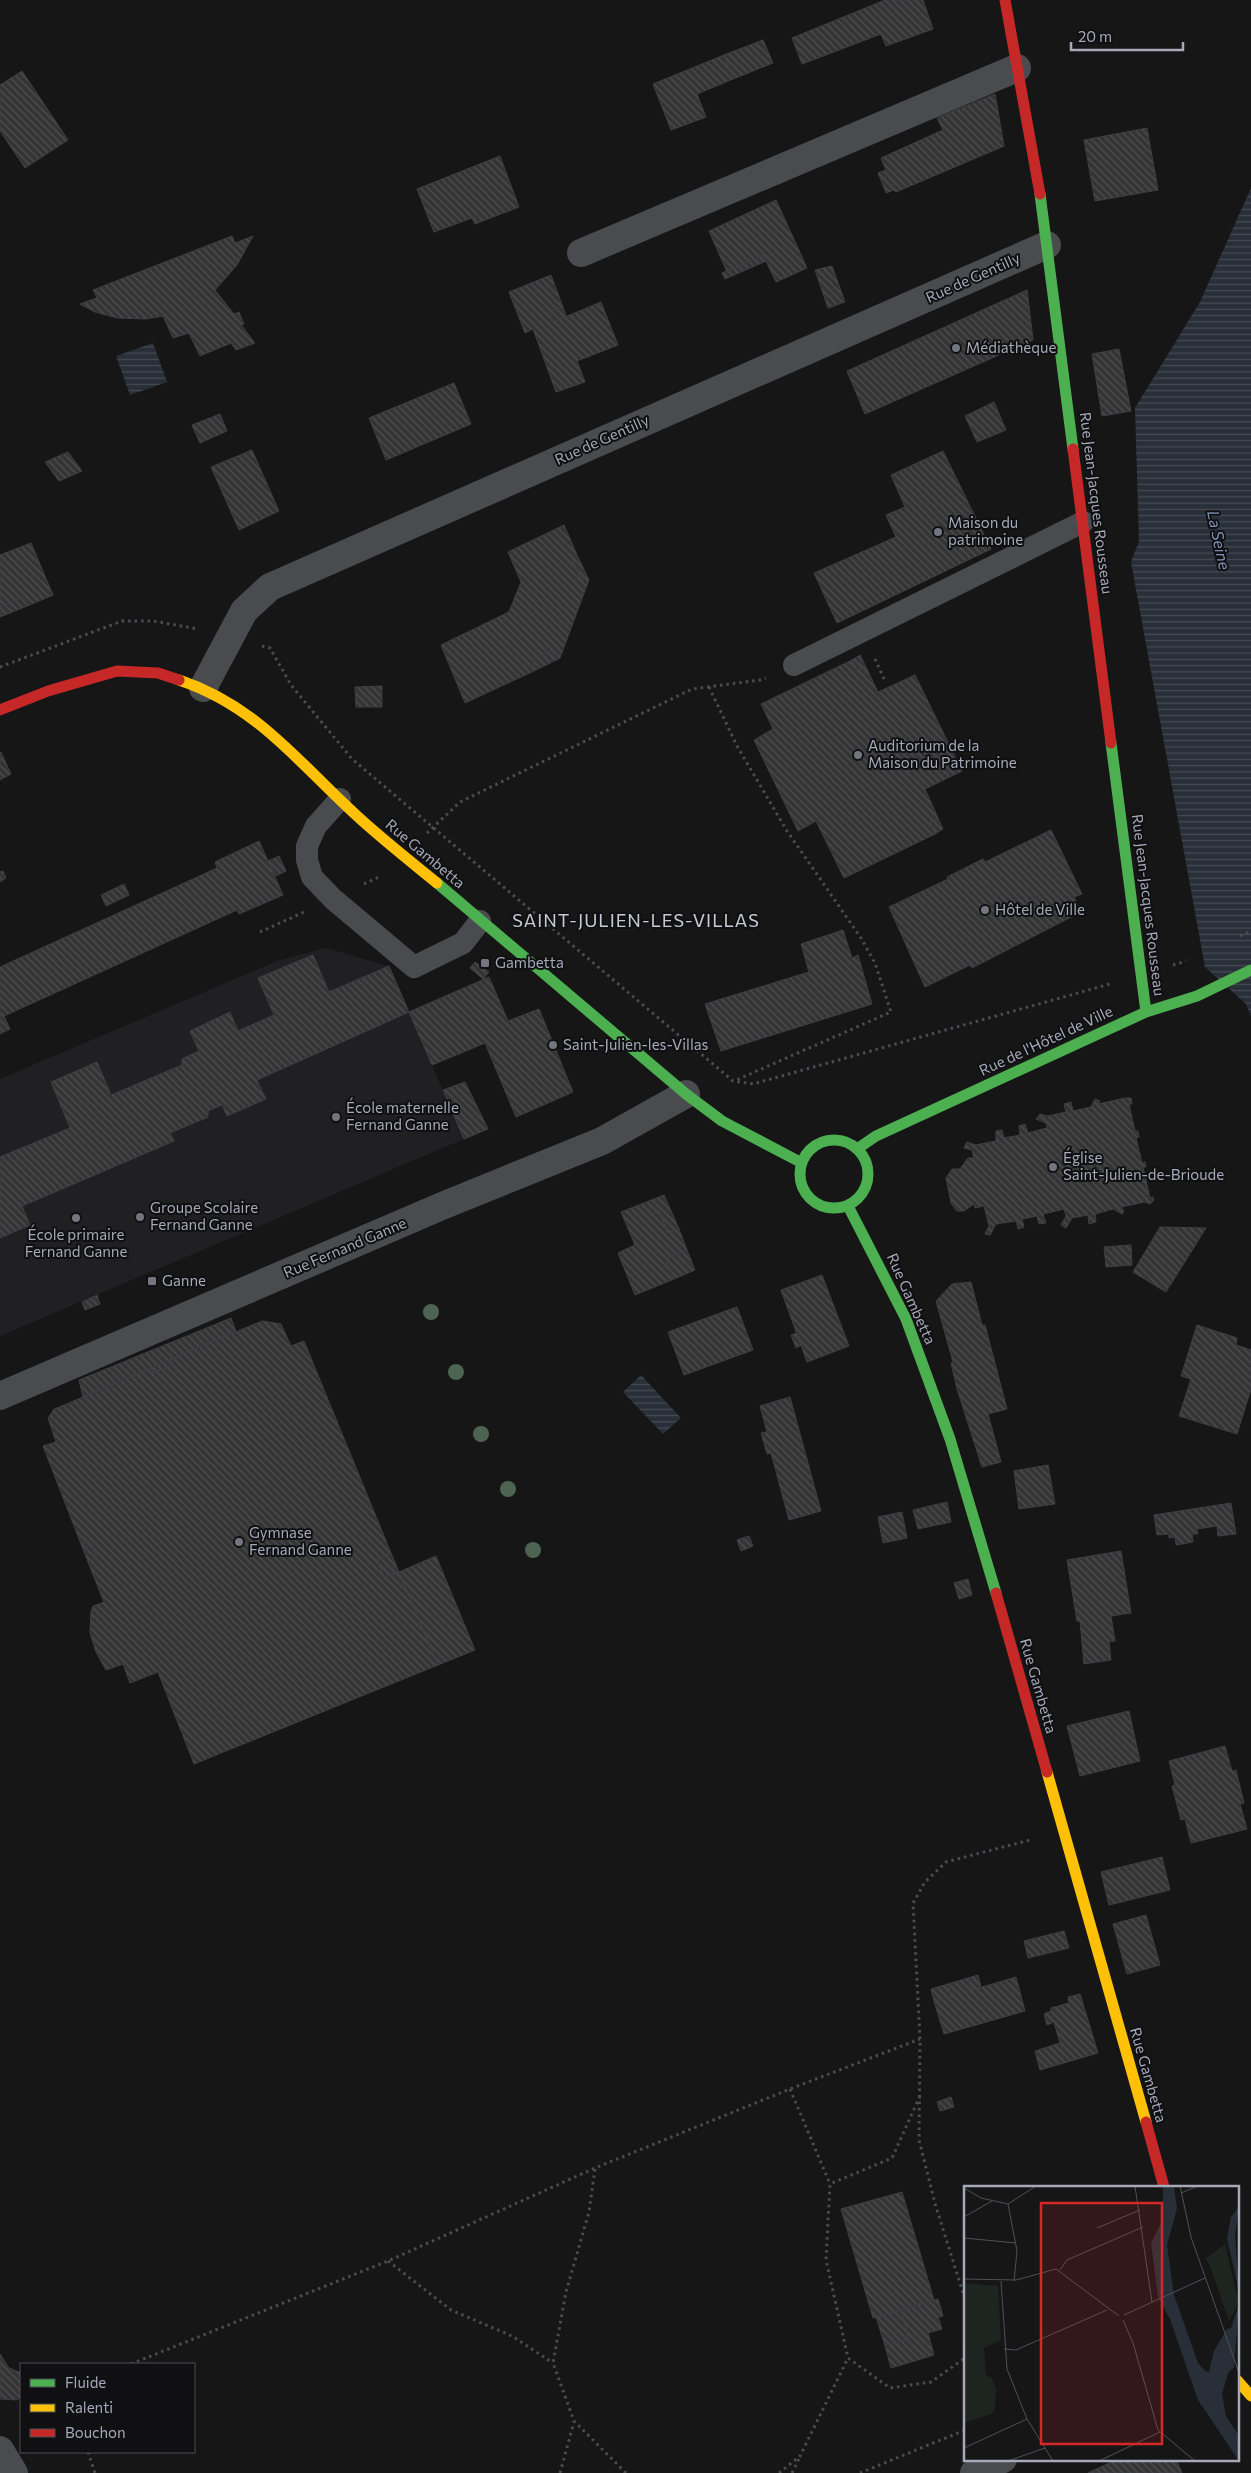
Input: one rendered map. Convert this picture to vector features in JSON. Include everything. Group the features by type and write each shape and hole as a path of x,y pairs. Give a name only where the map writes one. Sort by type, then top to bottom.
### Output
{"street":[{"name":"Rue Jean-Jacques Rousseau","path":"1005,0 1047,245 1146,1012"},
{"path":"581,253 1017,68"},
{"name":"Rue de Gentilly","path":"203,688 244,611 270,587 1047,245"},
{"name":"Rue Gambetta","path":"0,710 48,691 117,671 158,673 203,688 244,712 274,734 340,799 405,857 686,1094 722,1121 802,1163"},
{"name":"Rue de l'Hôtel de Ville","path":"857,1149 876,1136 1146,1012 1197,996 1251,970"},
{"name":"Rue Fernand Ganne","path":"0,1396 442,1206 602,1141 686,1094"},
{"path":"826,1141 848,1143 857,1149 865,1158 868,1168 868,1180 865,1190 848,1206 826,1207 816,1203 807,1196 802,1185 802,1163 807,1153 826,1141"},
{"name":"Rue Gambetta","path":"848,1206 906,1319 950,1439 1014,1655 1062,1831 1164,2186"},
{"path":"1238,2381 1251,2396"},
{"path":"0,2450 14,2473"},
{"path":"974,2473 1001,2460"}],"lane":[{"path":"794,665 1083,522"},
{"path":"340,799 316,826 307,846 307,860 312,877 334,899 414,966 463,943 480,921"}],"path":[{"path":"0,667 122,621 152,621 187,626 270,648 291,685 352,759 733,1081 753,1084 1190,960"},
{"path":"260,932 393,871 433,826 460,802 692,689 760,680 794,665"},
{"path":"709,687 737,746 787,831 861,938 875,963 892,1012 733,1081"},
{"path":"964,2296 936,2207 919,2140 921,2094 920,2039 913,1903 925,1882 946,1862 1062,1831"},
{"path":"135,2363 388,2262 596,2168 790,2088 920,2039"},
{"path":"790,2088 830,2184 826,2260 848,2358 792,2473"},
{"path":"830,2184 892,2158 921,2094"},
{"path":"596,2168 589,2212 566,2292 554,2363 574,2421 626,2473"},
{"path":"388,2262 451,2310 512,2336 554,2363"},
{"path":"848,2358 890,2388 931,2382 964,2359"},
{"path":"560,2473 574,2421"},
{"path":"860,2473 964,2430"},
{"path":"88,2453 95,2473"},
{"path":"780,2473 800,2456"}],"shaded area":[{"name":"Groupe Scolaire Fernand Ganne","path":"326,948 389,966 464,1139 0,1336 0,1079 277,961"}],"water":[{"name":"La Seine","path":"1251,188 1251,1016 1246,1004 1205,967 1131,562 1139,541 1135,408 1200,302"},
{"path":"153,343 167,382 130,395 116,356"},
{"path":"641,1375 681,1418 663,1434 623,1392"}],"building":[{"path":"885,0 923,0 933,29 886,46 881,34 802,64 792,38"},
{"path":"763,40 773,63 733,79 724,55"},
{"path":"724,55 733,79 697,94 706,117 671,130 653,84"},
{"path":"22,71 68,140 25,168 0,131 0,85"},
{"path":"995,94 1004,146 896,192 894,190 886,193 878,173 886,170 881,158 943,130 937,118"},
{"path":"1147,128 1158,190 1095,201 1084,140"},
{"path":"500,156 519,207 475,224 472,218 434,232 417,189"},
{"path":"776,200 807,268 776,282 763,255 727,272 709,231"},
{"path":"232,236 235,243 253,236 237,265 215,290 234,314 239,312 244,324 241,325 255,343 236,350 231,343 200,356 189,333 173,338 163,316 146,319 117,318 95,312 80,304 97,298 93,290"},
{"path":"763,255 766,261 725,279 722,273"},
{"path":"832,266 845,302 828,308 815,270"},
{"path":"551,275 563,307 549,312 553,322 601,302 618,345 577,361 585,382 556,392 533,329 525,333 509,292"},
{"name":"Médiathèque","path":"1027,290 1033,340 865,414 847,371"},
{"path":"563,307 566,316 553,322 549,312"},
{"path":"1119,349 1131,411 1102,416 1092,354"},
{"path":"454,383 471,424 386,460 369,418"},
{"path":"994,402 1006,430 977,442 965,416"},
{"path":"220,414 227,431 200,443 192,425"},
{"path":"252,450 279,511 239,530 211,467"},
{"name":"Maison du patrimoine","path":"943,451 991,549 837,623 814,573 896,537 886,515 905,507 891,475"},
{"path":"68,452 82,471 59,481 45,462"},
{"path":"564,525 577,555 571,556 581,579 587,576 589,580 560,658 556,660 551,650 532,659 536,670 465,703 441,645 509,612 521,582 508,552"},
{"path":"31,543 53,595 27,606 23,597 0,607 0,555"},
{"path":"577,555 587,576 581,579 571,556"},
{"path":"23,597 27,606 0,617 0,607"},
{"path":"551,650 556,660 536,670 532,659"},
{"path":"860,655 866,667 857,670 852,660"},
{"name":"Auditorium de la Maison du Patrimoine","path":"852,660 857,670 866,667 878,692 915,675 962,771 925,789 938,818 930,823 935,834 844,878 816,821 798,831 754,740 773,729 761,704"},
{"path":"382,686 382,707 356,707 355,687"},
{"path":"0,753 11,774 0,780"},
{"path":"938,818 943,829 935,834 930,823"},
{"name":"Hôtel de Ville","path":"1051,830 1082,894 1074,897 1081,912 972,968 970,965 925,987 889,907 948,879 947,877 983,859 985,862"},
{"path":"259,841 283,895 239,914 237,910 4,1016 10,1029 0,1034 0,967 217,868 215,862"},
{"path":"279,856 286,871 276,876 268,861"},
{"path":"3,871 6,878 0,882 0,872"},
{"path":"124,884 129,895 106,906 101,895"},
{"path":"843,930 852,958 858,955 872,1004 721,1051 705,1004 809,972 801,944"},
{"path":"313,955 329,992 389,966 409,1012 257,1080 266,1099 227,1116 222,1105 208,1111 208,1117 170,1133 174,1141 22,1206 30,1225 0,1238 0,1157 70,1128 51,1082 97,1062 111,1095 182,1065 182,1059 199,1051 190,1031 230,1012 238,1031 274,1015 258,978"},
{"path":"475,962 489,972 483,979 470,968"},
{"path":"489,977 508,1021 539,1009 573,1092 516,1117 485,1043 432,1065 409,1012"},
{"path":"465,1082 488,1129 464,1139 443,1090"},
{"name":"Église Saint-Julien-de-Brioude","path":"1131,1098 1132,1104 1129,1104 1135,1131 1138,1131 1139,1137 1136,1138 1142,1163 1145,1162 1146,1167 1143,1167 1150,1198 1153,1197 1154,1200 1150,1204 1145,1202 1121,1207 1124,1211 1122,1214 1113,1209 1095,1214 1096,1222 1089,1224 1088,1215 1072,1218 1066,1228 1061,1225 1066,1216 1064,1209 1043,1214 1046,1223 1039,1224 1037,1216 1022,1219 1024,1227 1018,1229 1016,1221 996,1224 990,1235 985,1234 989,1226 984,1206 975,1208 974,1204 964,1211 957,1211 951,1203 946,1178 952,1169 960,1169 968,1158 974,1158 972,1150 964,1148 967,1142 976,1145 996,1141 996,1131 1002,1130 1004,1138 1020,1135 1019,1126 1025,1124 1028,1133 1047,1128 1046,1123 1036,1119 1040,1114 1048,1116 1066,1112 1064,1104 1071,1102 1073,1111 1091,1107 1095,1099 1100,1101 1098,1104"},
{"path":"664,1195 679,1229 668,1233 654,1199"},
{"path":"654,1199 668,1233 679,1229 687,1250 666,1258 674,1279 635,1295 618,1253 635,1245 621,1212"},
{"path":"1160,1227 1206,1228 1166,1292 1133,1272"},
{"path":"1131,1245 1132,1265 1106,1267 1104,1247"},
{"path":"687,1250 695,1270 674,1279 666,1258"},
{"path":"822,1275 849,1346 807,1362 781,1290"},
{"path":"971,1282 982,1325 985,1325 1007,1409 988,1414 1001,1462 982,1467 957,1389 951,1363 953,1362 936,1301 952,1284"},
{"path":"97,1295 100,1304 85,1310 82,1302"},
{"path":"737,1307 753,1350 684,1375 668,1332"},
{"path":"231,1318 236,1331 83,1397 79,1380"},
{"name":"Gymnase Fernand Ganne","path":"262,1321 281,1324 291,1346 304,1341 391,1553 377,1559 384,1577 399,1572 438,1665 194,1764 158,1672 130,1683 123,1664 106,1670 96,1652 90,1633 91,1612 93,1606 104,1602 88,1562 97,1558 90,1541 81,1544 43,1446 56,1442 48,1418 54,1409 151,1368 153,1373 173,1365 171,1359"},
{"path":"1197,1325 1237,1338 1236,1345 1251,1350 1251,1389 1237,1434 1179,1416 1191,1379 1181,1376"},
{"path":"797,1333 801,1345 796,1348 791,1335"},
{"path":"171,1359 173,1365 153,1373 151,1368"},
{"path":"790,1397 821,1511 789,1520 771,1453 767,1454 761,1433 767,1432 760,1406"},
{"path":"1048,1465 1055,1504 1019,1509 1014,1471"},
{"path":"947,1502 951,1522 918,1529 913,1510"},
{"path":"1231,1503 1236,1534 1218,1536 1217,1526 1197,1529 1198,1534 1192,1534 1193,1542 1176,1545 1175,1537 1169,1538 1169,1534 1157,1535 1154,1515"},
{"path":"902,1512 907,1538 883,1543 878,1517"},
{"path":"749,1536 753,1546 741,1551 737,1540"},
{"path":"90,1541 97,1558 88,1562 81,1544"},
{"path":"1121,1551 1131,1613 1111,1616 1115,1641 1109,1642 1111,1660 1084,1664 1080,1621 1077,1621 1067,1560"},
{"path":"391,1553 399,1572 384,1577 377,1559"},
{"path":"436,1556 475,1650 438,1665 399,1572"},
{"path":"968,1579 972,1595 959,1599 954,1583"},
{"path":"1129,1711 1140,1761 1080,1776 1067,1726"},
{"path":"1225,1746 1232,1771 1236,1770 1244,1803 1240,1804 1247,1829 1191,1843 1185,1819 1181,1820 1172,1786 1175,1785 1169,1761"},
{"path":"1162,1857 1170,1890 1109,1905 1101,1872"},
{"path":"1146,1915 1160,1965 1127,1974 1113,1924"},
{"path":"1064,1931 1069,1948 1028,1958 1024,1941"},
{"path":"978,1975 981,1987 972,1990 968,1978"},
{"path":"1016,1977 1025,2011 944,2034 934,2001 951,1997 948,1984 968,1978 972,1990"},
{"path":"948,1984 951,1997 934,2001 931,1989"},
{"path":"1080,1994 1098,2053 1040,2070 1035,2051 1060,2043 1054,2022 1047,2025 1044,2014 1051,2011 1051,2008 1069,2003 1068,1997"},
{"path":"951,2097 954,2107 940,2111 937,2102"},
{"path":"902,2192 934,2300 873,2318 841,2209"},
{"path":"938,2299 943,2316 938,2317 942,2329 928,2333 934,2355 891,2368 885,2346 909,2339 901,2310"},
{"path":"901,2310 909,2339 885,2346 876,2317"},
{"path":"0,2354 9,2368 20,2373 20,2397 17,2400 0,2399"},
{"path":"1116,2460 1176,2460 1182,2473 1088,2473"}],"traffic: fast":[{"path":"1040,194 1073,449"},
{"path":"1111,743 1146,1012"},
{"path":"437,883 686,1094 722,1121 802,1163"},
{"path":"857,1149 876,1136 1146,1012 1197,996 1251,970"},
{"path":"834,1140 847,1143 858,1150 865,1161 868,1174 865,1187 858,1198 847,1205 834,1208 821,1205 810,1198 803,1187 800,1174 803,1161 810,1150 821,1143 834,1140"},
{"path":"848,1206 906,1319 950,1439 996,1593"}],"traffic: slow":[{"path":"179,680 207,691 254,720 275,737 366,824 437,883"},
{"path":"1047,1772 1146,2122"},
{"path":"1238,2381 1251,2396"}],"traffic: jam":[{"path":"1005,0 1040,194"},
{"path":"1073,449 1111,743"},
{"path":"0,710 48,691 117,671 158,673 179,680"},
{"path":"996,1593 1047,1772"},
{"path":"1146,2122 1164,2186"}],"place":[{"name":"Médiathèque","path":"956,348"},
{"name":"Maison du patrimoine","path":"938,532"},
{"name":"Auditorium de la Maison du Patrimoine","path":"858,755"},
{"name":"Hôtel de Ville","path":"985,910"},
{"name":"Gambetta","path":"485,963"},
{"name":"Saint-Julien-les-Villas","path":"553,1045"},
{"name":"École maternelle Fernand Ganne","path":"336,1117"},
{"name":"Église Saint-Julien-de-Brioude","path":"1053,1167"},
{"name":"Groupe Scolaire Fernand Ganne","path":"140,1217"},
{"name":"École primaire Fernand Ganne","path":"76,1218"},
{"name":"Ganne","path":"152,1281"},
{"name":"Gymnase Fernand Ganne","path":"239,1542"}],"district":[{"name":"SAINT-JULIEN-LES-VILLAS","path":"636,921"}]}
